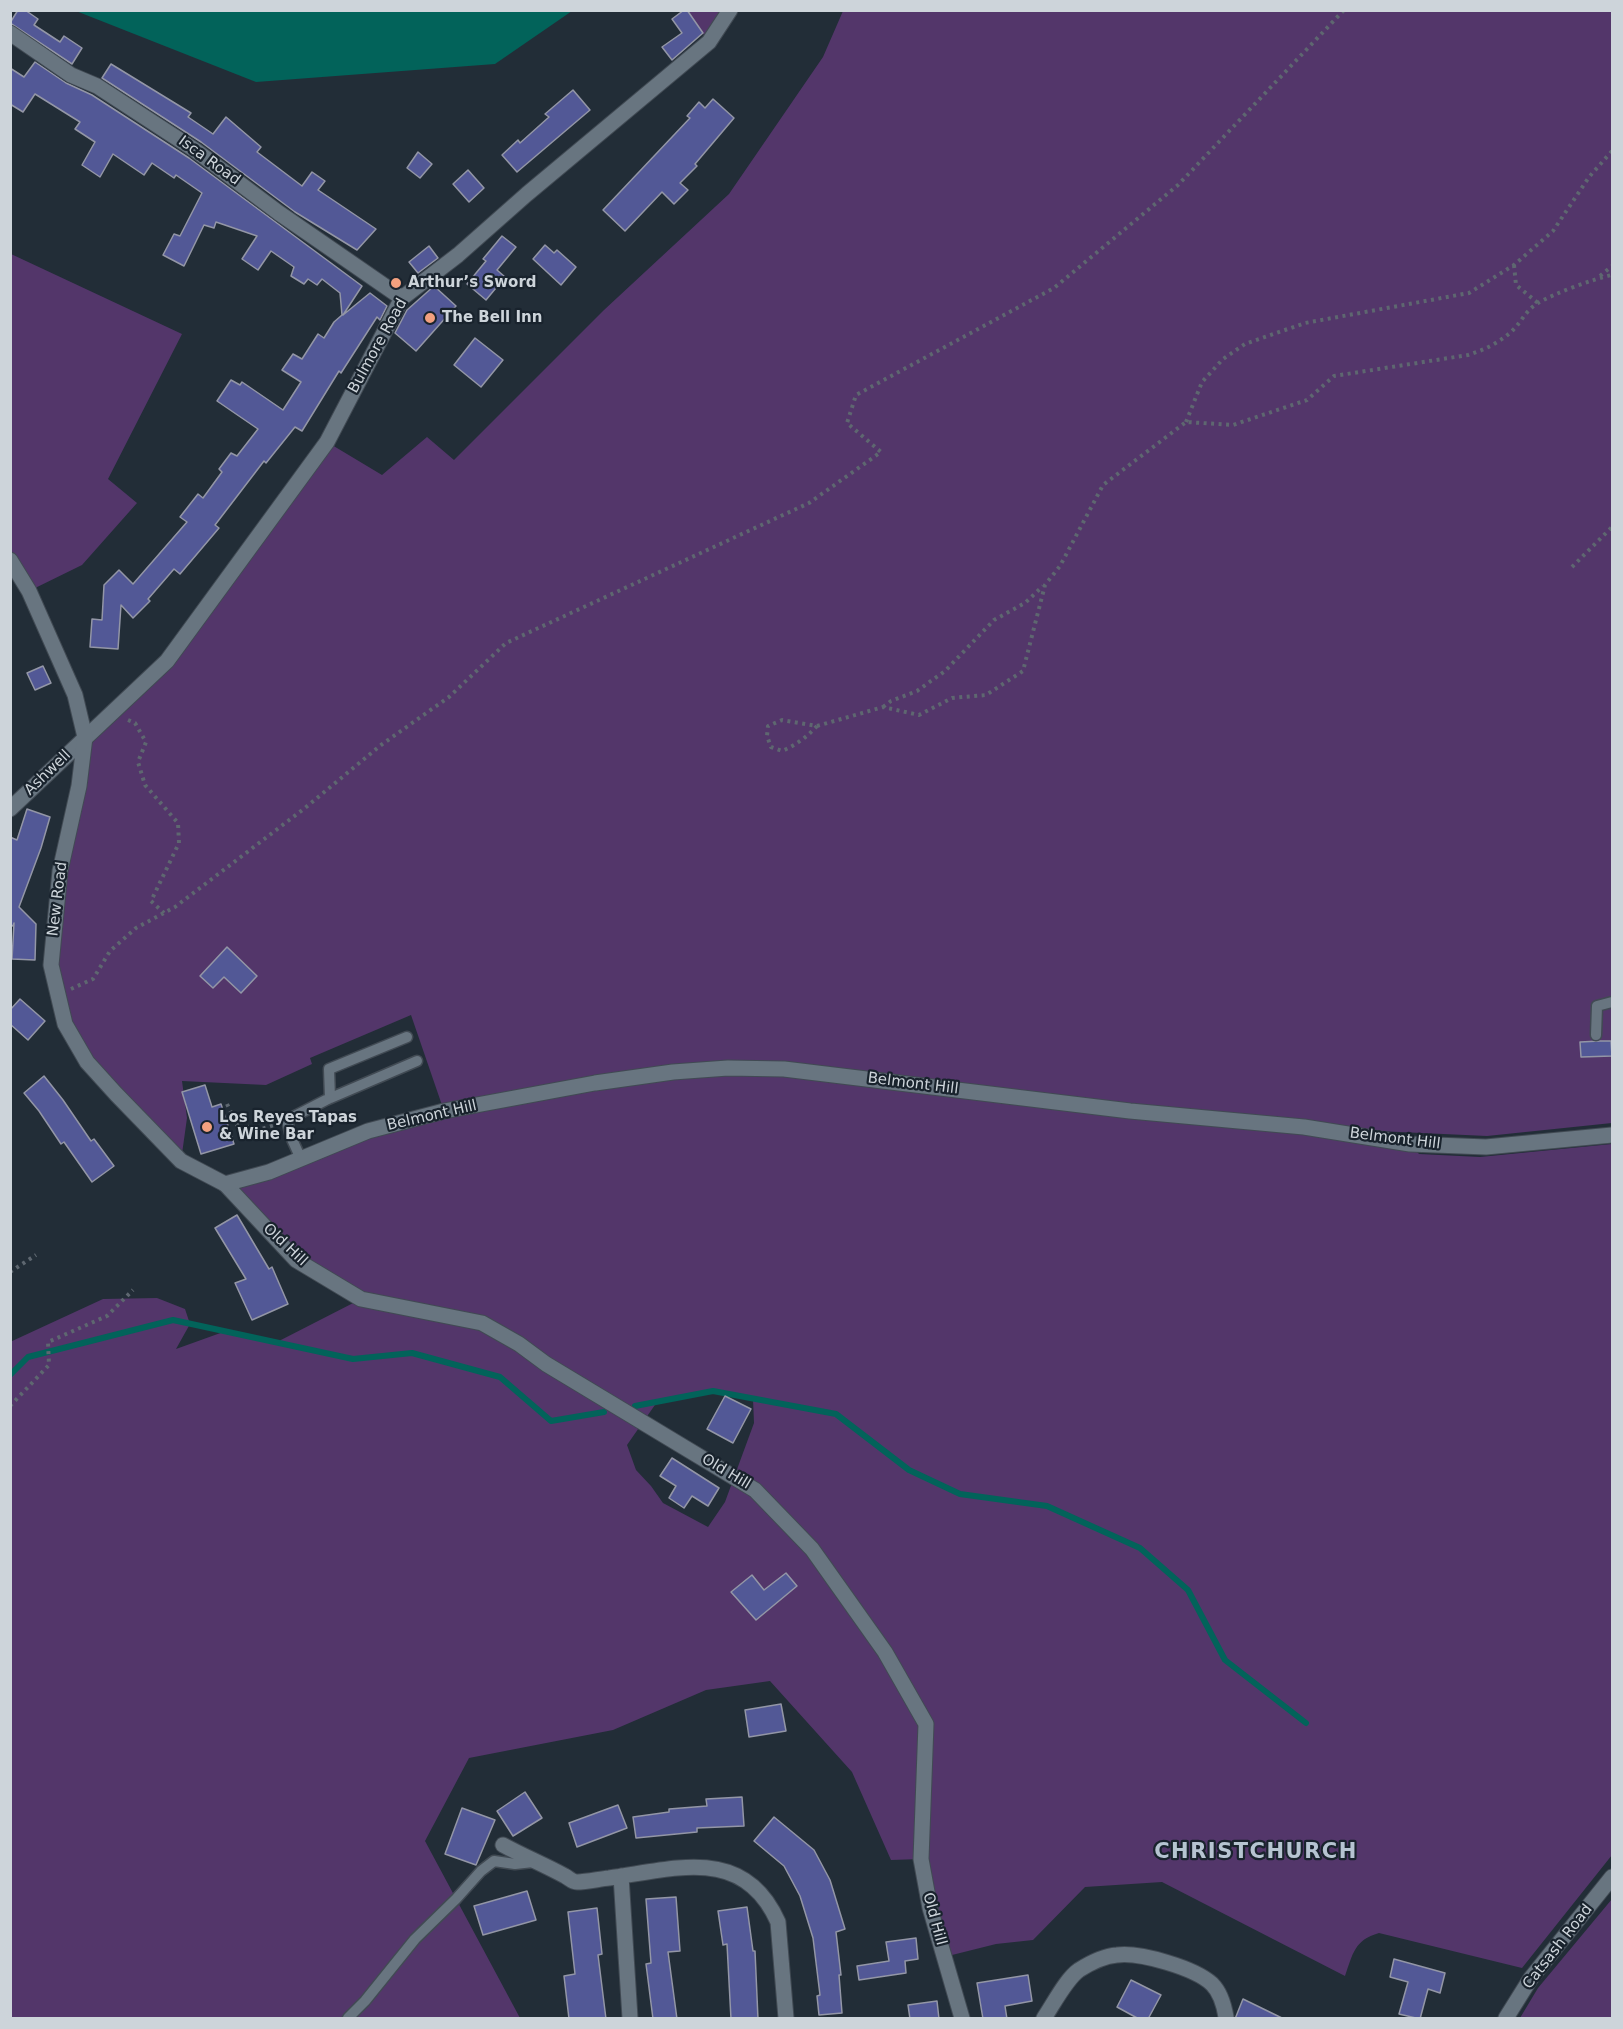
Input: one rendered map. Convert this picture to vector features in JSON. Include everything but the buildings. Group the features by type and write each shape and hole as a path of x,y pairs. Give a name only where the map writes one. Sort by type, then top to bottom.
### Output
{"street":[{"name":"Bulmore Road","path":"85,737 167,661 322,449 402,298 458,255 527,194 709,42 730,10"},
{"name":"Isca Road","path":"10,33 71,75 98,86 195,150 279,213 402,298"},
{"name":"New Road","path":"10,560 29,591 75,695 85,737 79,786 60,871 51,965 65,1024 87,1062 181,1161 225,1184"},
{"name":"Ashwell","path":"10,809 85,737"},
{"name":"Belmont Hill","path":"225,1184 269,1172 368,1131 444,1111 595,1083 673,1072 728,1068 784,1069 1130,1111 1304,1127 1410,1144 1486,1147 1612,1135"},
{"name":"Old Hill","path":"225,1184 296,1260 361,1299 482,1323 755,1490 812,1549 885,1652 926,1724 921,1859 930,1908 962,2019"},
{"path":"503,1845 533,1862 565,1875 574,1882 680,1868 707,1867 729,1870 747,1880 761,1893 772,1908 778,1922 786,2019"},
{"path":"621,1876 630,2019"},
{"name":"Catsash Road","path":"1506,2019 1531,1978 1612,1877"},
{"path":"1044,2019 1076,1971 1095,1961 1117,1954 1138,1956 1182,1966 1199,1974 1213,1985 1222,1999 1227,2017"}],"lane":[{"path":"1596,1035 1597,1006 1612,1002"},
{"path":"330,1098 329,1069 407,1037"},
{"path":"301,1160 291,1137 287,1120 330,1098 417,1061"},
{"path":"348,2019 415,1939 481,1871 494,1861 515,1864 533,1862"}],"path":[{"path":"58,994 93,979 110,951 136,928 176,908 305,808 381,745 449,697 506,643 809,503 881,453 847,423 856,395 1054,288 1178,185 1344,10"},
{"path":"817,726 808,736 782,751 771,747 766,736 768,726 782,720 817,726 883,707 891,701 917,691 945,670 994,620 1025,603 1045,585 1060,566 1103,485 1186,422 1202,382 1223,359 1245,344 1305,323 1469,293 1514,265 1553,231 1589,177 1612,151"},
{"path":"1514,265 1516,285 1538,303"},
{"path":"1597,279 1612,266"},
{"path":"1186,422 1233,425 1307,400 1334,376 1468,355 1486,349 1513,330 1524,315 1538,303 1612,275"},
{"path":"1572,567 1612,527"},
{"path":"883,707 919,715 952,698 986,695 1023,671 1045,585"},
{"path":"113,711 135,723 146,742 138,762 145,785 178,823 179,843 152,902 164,913"},
{"path":"227,1104 237,1125 246,1121 249,1133 287,1120"},
{"path":"10,1272 36,1255"},
{"path":"10,1406 49,1365 48,1342 107,1316 133,1290"}],"shaded area":[{"path":"76,11 572,11 495,64 256,82"},
{"path":"687,11 730,11 709,42"},
{"path":"843,11 1612,11 1612,1123 1487,1136 1312,1128 1410,1144 1419,1154 1480,1157 1612,1144 1612,1855 1522,1968 1379,1933 1359,1944 1345,1976 1162,1882 1085,1887 1033,1940 996,1944 944,1957 921,1859 891,1860 852,1772 770,1681 706,1690 613,1730 469,1758 425,1841 520,2018 11,2018 10,1342 103,1299 157,1298 185,1309 190,1324 176,1349 226,1331 277,1342 361,1299 296,1260 225,1184 444,1111 411,1015 310,1058 312,1064 266,1085 182,1081 187,1118 181,1161 87,1062 51,965 85,737 167,661 327,442 382,475 427,437 454,460 604,310 729,194 823,57","holes":["713,1391 753,1399 754,1423 725,1502 708,1527 663,1503 636,1470 627,1445 657,1402"]},
{"path":"11,254 182,334 108,479 137,503 82,565 29,591 11,560"},
{"path":"1612,1899 1612,2018 1520,2018 1538,1988"}],"waterway":[{"path":"10,1375 28,1357 173,1320 353,1359 412,1353 500,1377 551,1421 604,1412"},
{"path":"635,1406 713,1391 836,1414 909,1470 960,1494 1047,1506 1140,1548 1188,1590 1225,1660 1306,1723"}],"place":[{"name":"Arthur’s Sword","path":"396,283"},
{"name":"The Bell Inn","path":"430,318"},
{"name":"Los Reyes Tapas & Wine Bar","path":"207,1127"}],"district":[{"name":"CHRISTCHURCH","path":"1256,1853"}]}
